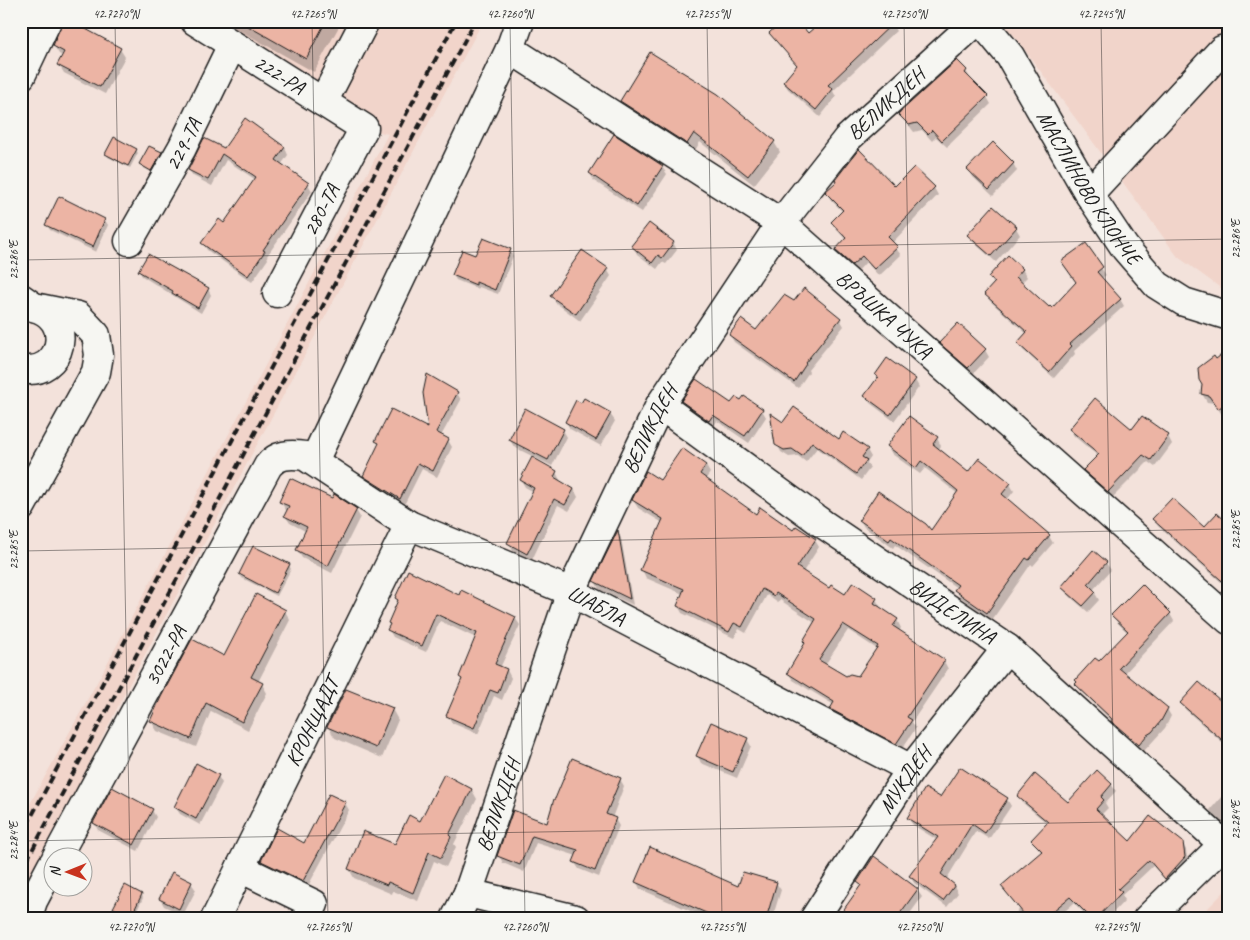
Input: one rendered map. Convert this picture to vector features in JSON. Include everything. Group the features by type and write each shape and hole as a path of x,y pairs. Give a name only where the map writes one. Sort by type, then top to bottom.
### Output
{"street":[{"path":"21,76 47,21"},
{"name":"222-РА","path":"195,21 364,128"},
{"path":"323,102 365,21"},
{"path":"314,461 510,49 520,21"},
{"name":"ВЕЛИКДЕН","path":"455,919 468,894 571,592 660,405 782,223 847,140 977,21"},
{"name":"МАСЛИНОВО КЛОНЧЕ","path":"981,21 1010,56 1089,194 1125,248 1157,284 1184,302 1229,316"},
{"name":"229-ТА","path":"130,241 182,148 232,45"},
{"path":"1089,194 1222,50 1229,48"},
{"name":"ВРЪШКА ЧУКА","path":"510,49 782,223 1229,620"},
{"name":"280-ТА","path":"277,293 364,128"},
{"path":"21,369 37,369 47,365 59,348 60,337 58,326 52,318 44,311 26,304"},
{"path":"21,507 96,372 99,355 96,335 78,316 26,304"},
{"name":"ВИДЕЛИНА","path":"660,405 823,524 1007,648 1226,842"},
{"name":"ШАБЛА","path":"278,457 289,454 305,456 409,524 571,592 911,770"},
{"name":"3022-РА","path":"61,848 268,466 278,457"},
{"name":"КРОНЩАДТ","path":"215,919 409,524"},
{"name":"МУКДЕН","path":"814,919 911,770 1007,648"},
{"path":"1147,919 1226,842"},
{"path":"240,868 314,904 306,919"},
{"path":"27,918 42,886"},
{"path":"468,894 576,919"}],"shaded area":[{"path":"195,21 483,21 133,677 46,848 42,848 42,857 21,898 21,820 101,675 388,134 364,128"},
{"path":"999,21 1229,21 1229,294 1178,257 1016,38"},
{"path":"1229,887 1229,919 1197,919"}],"building":[{"path":"21,21 30,21 25,31 21,29"},
{"path":"62,21 85,21 82,27 121,48 100,87 57,65 64,52 53,46"},
{"path":"239,21 326,21 306,59"},
{"path":"782,21 798,21 808,33 822,21 895,21 828,85 833,89 816,110 783,82 797,65 769,33"},
{"path":"650,52 718,94 775,141 748,176 694,133 687,144 620,101"},
{"path":"957,60 967,70 965,73 988,96 942,141 932,130 928,134 917,123 909,125 898,114"},
{"path":"245,118 285,147 276,160 309,183 263,250 265,251 248,276 201,243 219,219 224,223 256,177 222,154 208,180 188,170 204,138 224,148"},
{"path":"614,134 663,166 637,206 589,173"},
{"path":"114,137 137,149 128,166 105,154"},
{"path":"993,142 1014,163 989,190 967,169"},
{"path":"149,146 162,152 151,171 139,164"},
{"path":"859,149 895,186 914,167 935,187 888,237 898,247 874,269 862,256 852,265 835,250 846,238 831,222 843,210 825,192 836,182 835,180"},
{"path":"59,196 105,219 93,247 45,225"},
{"path":"993,206 1017,227 991,256 967,235"},
{"path":"649,223 674,242 662,258 658,255 652,263 631,246"},
{"path":"483,238 511,249 495,290 476,282 476,285 452,275 462,250 475,255"},
{"path":"1086,243 1103,267 1097,272 1121,299 1070,344 1072,346 1049,372 1017,343 1027,332 984,294 995,282 988,277 1008,255 1023,269 1016,277 1052,308 1076,282 1061,261"},
{"path":"582,250 608,268 576,314 550,296"},
{"path":"148,254 209,288 198,308 138,271"},
{"path":"804,288 841,318 805,363 794,382 729,335 741,319 756,330 784,295 794,301"},
{"path":"958,323 986,349 968,368 939,343"},
{"path":"1229,349 1229,401 1218,409 1209,396 1201,394 1202,385 1199,380 1198,368 1214,356 1216,359"},
{"path":"887,358 916,379 890,415 864,396 878,377 875,375"},
{"path":"427,374 458,392 436,432 449,439 433,471 418,463 400,499 363,476 379,443 375,441 391,409 428,428 423,393"},
{"path":"696,379 731,403 736,397 741,400 744,396 763,409 745,436 713,415 709,421 681,401"},
{"path":"584,398 611,413 596,440 565,422 576,400 581,403"},
{"path":"1095,398 1132,429 1142,416 1169,435 1151,460 1143,455 1108,492 1083,470 1099,454 1069,429"},
{"path":"794,407 839,439 843,432 868,449 862,457 867,460 856,474 812,442 802,456 792,449 784,450 775,445 770,413 783,422"},
{"path":"525,408 564,429 548,460 509,440"},
{"path":"909,416 938,437 933,444 968,472 979,458 1011,483 1002,494 1050,535 1029,560 1026,558 987,613 954,590 958,585 891,538 889,541 859,520 878,491 926,524 931,530 958,491 921,461 916,468 887,446"},
{"path":"682,448 706,465 700,474 756,514 760,507 793,530 796,526 816,539 797,567 829,588 831,585 845,594 853,582 877,598 874,603 898,619 893,626 945,660 907,717 912,720 896,744 830,709 834,702 787,673 805,643 803,641 816,619 776,593 774,596 762,589 742,627 734,623 729,632 677,606 684,589 640,570 663,519 632,500 646,471 660,480","holes":["843,624 878,646 858,676 850,674 846,676 819,660"]},
{"path":"532,457 557,471 554,477 574,489 565,505 554,499 527,554 507,543 534,488 520,480"},
{"path":"290,478 332,498 334,494 357,509 328,566 296,550 307,527 284,516 289,506 279,502"},
{"path":"1172,498 1204,527 1217,513 1229,524 1229,587 1152,519"},
{"path":"618,530 630,599 593,581"},
{"path":"253,546 290,564 275,593 239,574"},
{"path":"1093,550 1107,562 1088,584 1096,592 1083,606 1061,587"},
{"path":"408,570 459,595 461,590 516,617 495,664 507,669 498,693 490,690 474,728 446,716 462,679 459,677 477,633 436,614 422,646 387,630 398,600 395,598"},
{"path":"1142,584 1171,613 1119,668 1168,708 1161,721 1139,745 1111,721 1112,719 1075,684 1077,682 1075,680 1095,658 1099,661 1128,631 1111,615"},
{"path":"256,594 286,610 251,677 263,683 242,722 206,703 191,739 150,721 192,639 224,656"},
{"path":"1199,682 1229,708 1229,746 1180,703"},
{"path":"346,689 393,708 376,748 327,727"},
{"path":"711,722 748,738 733,772 696,756"},
{"path":"572,758 621,778 606,814 616,818 595,871 573,862 578,850 532,836 520,865 497,856 513,810 547,823 554,799"},
{"path":"196,763 219,775 196,819 174,807"},
{"path":"960,767 1008,798 985,833 972,824 941,874 955,885 943,901 909,876 938,837 907,818 925,788 940,797"},
{"path":"1097,770 1112,784 1101,797 1104,800 1096,809 1130,841 1150,816 1183,842 1185,857 1165,879 1149,860 1118,889 1122,892 1096,919 1092,919 1070,897 1043,919 1028,919 1001,886 1042,851 1031,840 1048,822 1017,796 1035,774 1068,802"},
{"path":"444,774 472,789 449,835 451,837 441,858 429,852 413,893 388,882 387,885 348,869 363,831 395,844 409,815 420,821"},
{"path":"112,787 153,809 134,845 93,823"},
{"path":"329,794 346,802 303,881 261,861 277,828 304,843"},
{"path":"650,847 738,886 743,872 777,882 766,919 720,919 635,882"},
{"path":"874,856 918,889 896,919 837,919 861,885 857,882"},
{"path":"172,872 192,882 179,909 159,899"},
{"path":"125,885 142,894 131,917 113,908"}],"railway":[{"path":"21,836 456,21"},
{"path":"21,871 475,21"}]}
